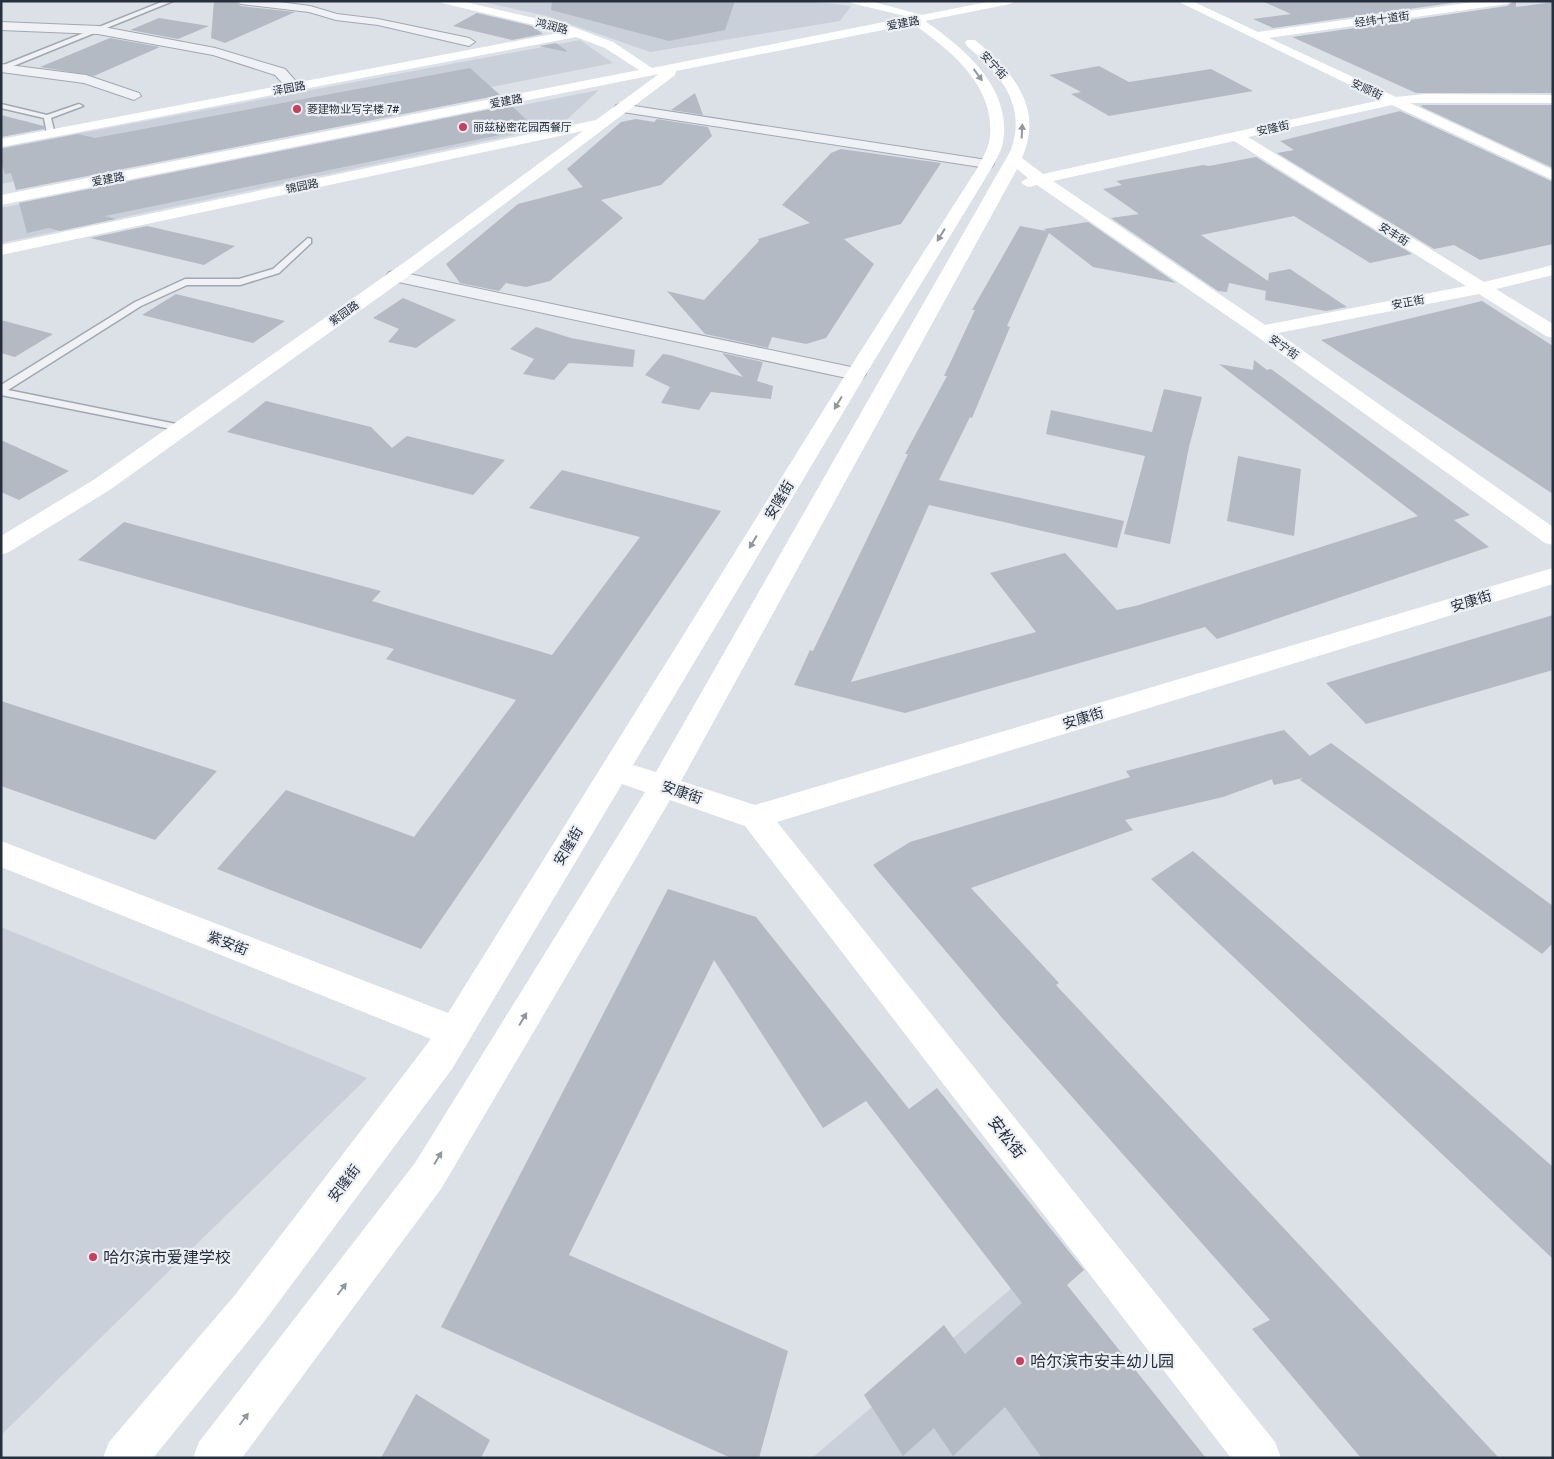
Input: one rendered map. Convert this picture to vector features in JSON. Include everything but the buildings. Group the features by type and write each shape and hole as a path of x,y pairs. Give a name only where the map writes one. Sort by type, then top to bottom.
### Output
{"street":[{"path":"242,1 378,22 469,42"},
{"name":"鸿润路","path":"446,1 578,33 609,45 645,69"},
{"path":"855,1 922,17"},
{"name":"爱建路","path":"1,200 645,69 677,66 922,17 970,1"},
{"name":"爱建路","path":"1,189 1010,1"},
{"name":"安顺街","path":"1182,1 1553,176"},
{"name":"经纬十道街","path":"1256,36 1507,1"},
{"name":"安宁街","path":"922,17 956,30 986,55 1010,82 1018,97 1022,111 1023,135 1014,159 997,191"},
{"name":"安隆街","path":"126,1458 249,1309 440,1057 856,374 962,201 987,164 996,143 996,122 991,93 969,63 922,17"},
{"path":"1,26 98,30 215,52 280,72 294,87"},
{"name":"泽园路","path":"1,143 578,33"},
{"name":"紫园路","path":"1,547 103,484 182,428 395,276 677,66"},
{"path":"2,68 86,79 134,96"},
{"name":"安隆街","path":"962,201 1039,179 1393,101 1425,98 1553,99"},
{"path":"621,108 987,164"},
{"name":"锦园路","path":"1,250 602,122"},
{"name":"安丰街","path":"1236,136 1553,332"},
{"name":"安宁街","path":"1014,159 1039,179 1262,331 1553,538"},
{"path":"215,1458 428,1176 664,785 997,191"},
{"name":"安正街","path":"1262,331 1480,288 1553,270"},
{"path":"395,276 856,374"},
{"name":"安康街","path":"615,770 755,817 1553,576"},
{"name":"安松街","path":"755,817 1259,1458"},
{"name":"紫安街","path":"1,854 455,1032"}],"lane":[{"path":"2,68 170,1"},
{"path":"1,106 47,117 79,106"},
{"path":"47,117 50,134"},
{"path":"1,391 138,304 185,282 240,282 276,271 308,241"},
{"path":"1,391 182,428"}],"shaded area":[{"path":"478,1 809,1 851,6 840,21 650,52 547,16"},
{"path":"580,40 613,63 1,184 1,148"},
{"path":"599,90 561,125 1,243 1,208"},
{"name":"哈尔滨市爱建学校","path":"1,927 367,1078 1,1435"},
{"name":"哈尔滨市安丰幼儿园","path":"1039,1265 1188,1458 812,1458"}],"place":[{"name":"菱建物业写字楼 7#","path":"297,109"},
{"name":"丽兹秘密花园西餐厅","path":"463,127"},
{"name":"哈尔滨市爱建学校","path":"93,1257"},
{"name":"哈尔滨市安丰幼儿园","path":"1020,1361"}]}
